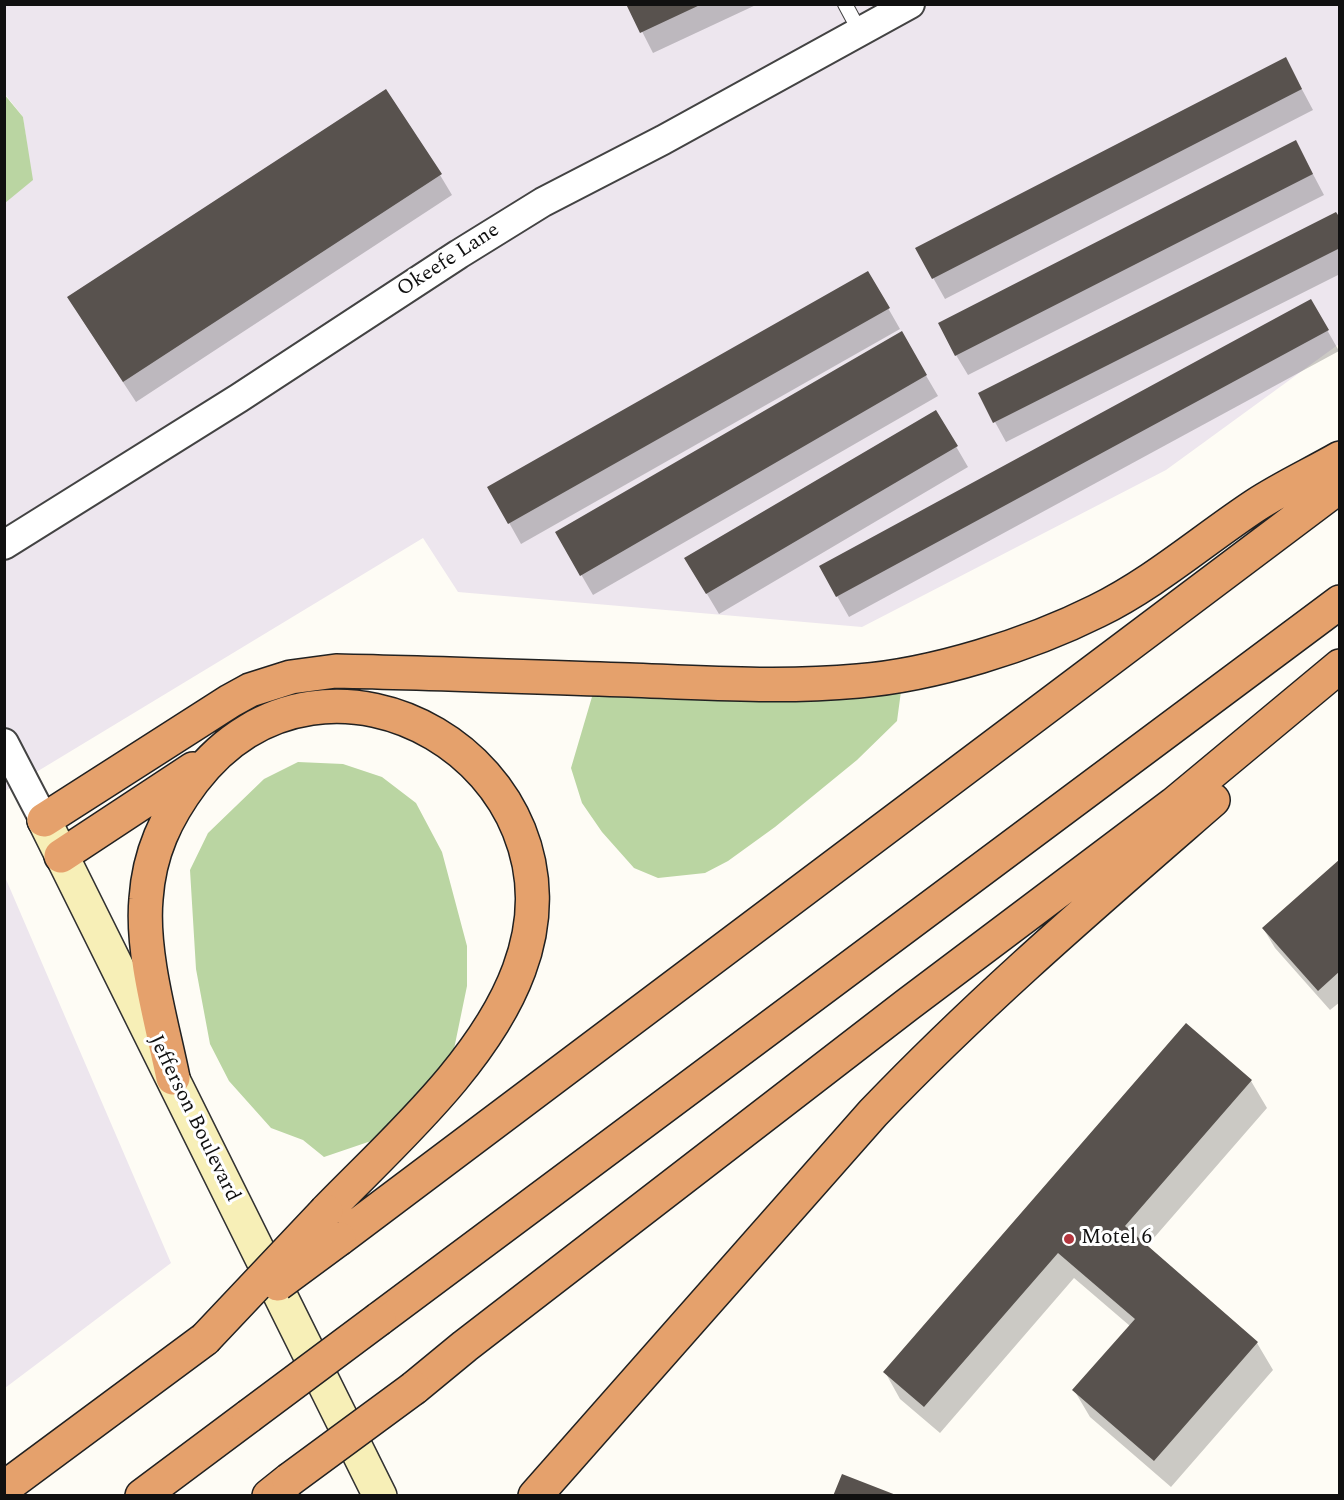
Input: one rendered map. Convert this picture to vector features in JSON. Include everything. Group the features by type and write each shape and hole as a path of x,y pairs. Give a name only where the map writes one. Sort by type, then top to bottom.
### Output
{"highway":[{"path":"44,820 230,701 260,686 291,676 336,671 734,684 811,684 896,676 971,658 1013,645 1095,612 1162,572 1258,504 1340,458"},
{"path":"4,1488 205,1339 332,1225 1340,486"},
{"path":"142,1496 1340,602"},
{"path":"279,1488 414,1388 474,1339 898,1012 1174,804 1340,666"},
{"path":"535,1496 873,1113 917,1067 1085,911 1340,689"},
{"path":"61,856 259,726 307,709 336,705 362,707 414,722 460,749 498,789 523,841 529,867 531,916 519,970 489,1027 445,1087 332,1225"},
{"path":"173,1078 149,957 145,926 146,898 150,868 169,814 215,754"}],"main road":[{"name":"Jefferson Boulevard","path":"44,820 380,1496"}],"street":[{"name":"Okeefe Lane","path":"4,545 239,398 459,254 543,202 663,140 910,4"},
{"name":"Jefferson Boulevard","path":"4,743 44,820"}],"lane":[{"path":"845,4 860,32"}],"shaded area":[{"path":"5,5 1339,5 1339,344 1166,470 862,627 458,592 423,538 5,791 4,203 32,180 23,117 5,94"},
{"path":"5,877 171,1263 4,1388"}],"green space":[{"path":"4,94 23,117 33,180 5,203"},
{"path":"902,684 897,721 857,760 775,827 728,861 705,873 658,878 634,868 602,832 582,803 571,768 594,690"},
{"path":"298,762 343,764 382,777 416,803 442,852 467,946 467,986 454,1049 456,1081 424,1087 374,1140 324,1157 303,1140 271,1128 229,1081 210,1044 196,969 190,870 208,833 264,779"}],"building":[{"path":"626,4 702,4 640,33"},
{"path":"1286,57 1302,89 932,279 915,248"},
{"path":"386,89 442,174 123,382 67,297"},
{"path":"1296,140 1313,174 955,356 938,323"},
{"path":"1336,212 1340,218 1340,248 993,423 978,393"},
{"path":"868,271 890,308 508,524 487,487"},
{"path":"1311,299 1329,330 836,597 819,566"},
{"path":"902,331 927,375 580,576 555,532"},
{"path":"936,410 958,446 706,594 684,558"},
{"path":"1340,859 1340,971 1318,991 1262,928"},
{"name":"Motel 6","path":"1186,1023 1252,1080 1125,1226 1258,1342 1154,1461 1072,1390 1135,1319 1058,1253 924,1407 883,1372"},
{"path":"842,1474 896,1495 896,1496 833,1496"}],"place":[{"name":"Motel 6","path":"1069,1239"}]}
